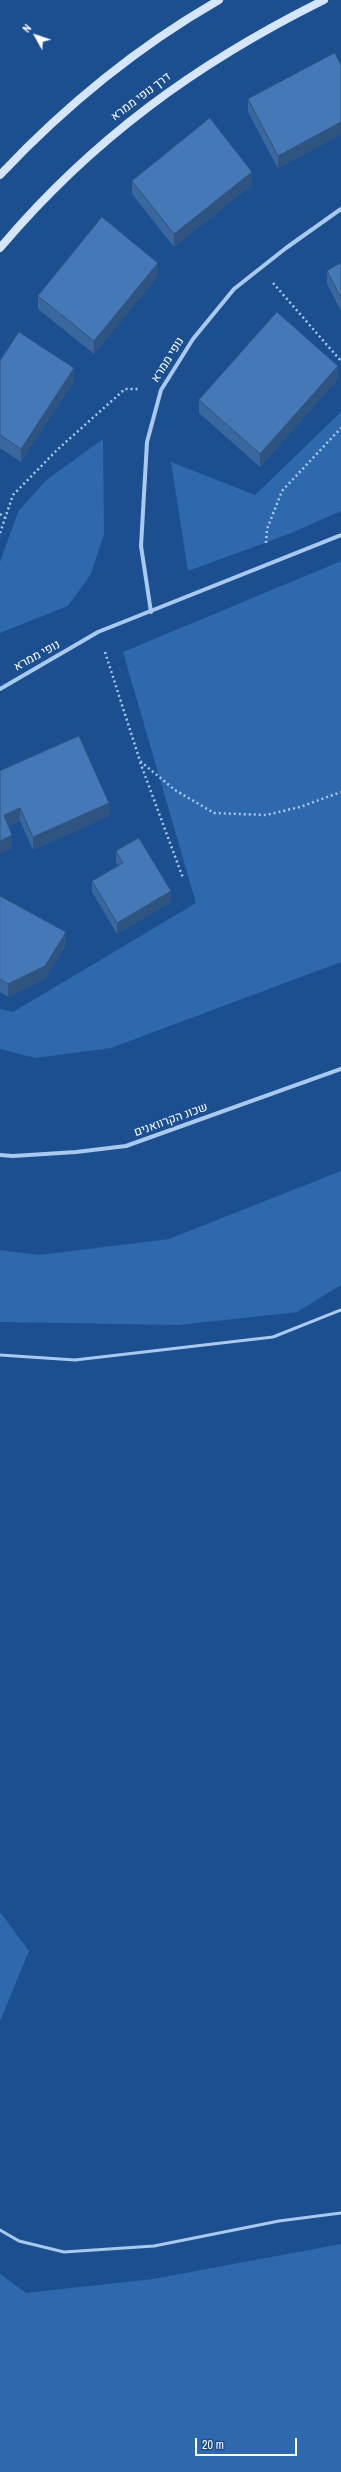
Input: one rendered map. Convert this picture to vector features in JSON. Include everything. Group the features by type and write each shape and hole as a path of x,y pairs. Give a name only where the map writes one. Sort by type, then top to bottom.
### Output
{"main road":[{"path":"0,175 36,136 91,87 137,52 219,0"},
{"name":"דרך נופי ממרא","path":"0,248 71,172 122,126 166,92 224,54 324,0"}],"street":[{"name":"נופי ממרא","path":"151,612 141,546 146,442 160,390 193,339 234,290 341,209"},
{"name":"נופי ממרא","path":"0,690 98,632 341,535"},
{"name":"שכונ הקרוואנים","path":"0,1155 13,1156 76,1152 126,1146 341,1069"}],"lane":[{"path":"0,1355 75,1360 273,1337 341,1310"},
{"path":"0,2230 19,2241 64,2252 154,2246 279,2221 341,2213"}],"path":[{"path":"261,269 341,361"},
{"path":"0,533 13,495 57,450 125,389 160,390"},
{"path":"263,567 267,529 282,491 341,428"},
{"path":"0,514 5,518"},
{"path":"98,632 140,761 183,878"},
{"path":"140,761 175,790 214,813 266,815 300,807 341,792"}],"shaded area":[{"path":"341,412 341,511 289,534 188,571 171,462 255,495"},
{"path":"103,439 104,534 91,574 68,606 0,633 0,562 18,512 45,481"},
{"path":"341,561 341,962 111,1048 35,1058 0,1049 0,1009 13,1012 196,903 123,652"},
{"path":"341,1171 341,1285 297,1312 179,1325 0,1322 0,1250 39,1255 169,1239"},
{"path":"0,1912 29,1951 0,2021"},
{"path":"341,2244 341,2472 0,2472 0,2274 26,2293 153,2279"}],"building":[{"path":"335,53 341,65 341,122 278,156 248,99"},
{"path":"210,118 252,172 174,234 132,181"},
{"path":"102,217 158,263 94,341 38,296"},
{"path":"341,263 341,298 327,271"},
{"path":"277,312 338,366 260,454 199,400"},
{"path":"19,332 74,368 21,449 0,435 0,361"},
{"path":"79,736 109,803 33,837 20,808 4,815 12,835 0,841 0,771"},
{"path":"139,838 171,891 117,923 92,881 123,863 116,851"},
{"path":"0,896 66,932 45,966 8,984 0,979"}]}
